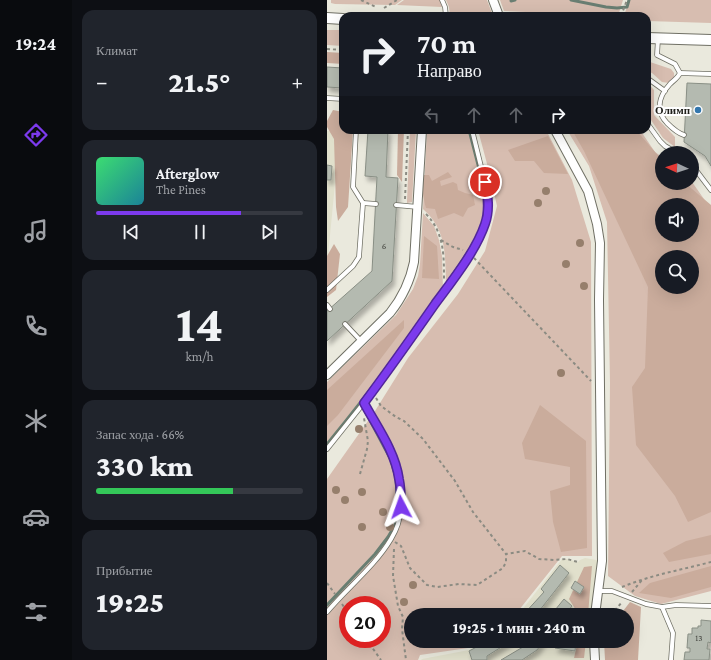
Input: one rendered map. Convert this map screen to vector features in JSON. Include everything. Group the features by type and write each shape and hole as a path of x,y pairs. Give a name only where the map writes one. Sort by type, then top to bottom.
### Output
{"street":[{"path":"493,0 498,12"},
{"path":"327,18 339,19"},
{"path":"651,38 711,40"},
{"path":"327,376 390,313 399,302 406,289 414,262 421,134"},
{"path":"557,134 588,191 597,224 600,243 599,385 602,561 596,608"},
{"path":"594,648 595,660"}],"lane":[{"path":"442,0 446,12"},
{"path":"658,38 657,55 675,64 680,73"},
{"path":"680,73 711,74"},
{"path":"680,73 678,78 662,95 659,106 660,114 678,134 684,135"},
{"path":"651,81 665,91"},
{"path":"327,98 339,99"},
{"path":"651,129 660,142 665,146"},
{"path":"327,290 353,266 359,257 363,203 353,187 356,134"},
{"path":"327,448 371,394 445,292 471,253 483,230 486,223 488,195 473,134"},
{"path":"699,174 711,190"},
{"path":"363,203 376,204"},
{"path":"396,205 418,207"},
{"path":"345,324 361,342"},
{"path":"327,612 378,557 398,526 401,507 399,478 394,459 364,403"},
{"path":"599,591 612,591 646,604 662,607 675,605 711,606"},
{"path":"662,607 673,633 671,660"}],"path":[{"path":"361,0 376,8"},
{"path":"384,8 397,0"},
{"path":"622,12 627,0"},
{"path":"327,49 339,50"},
{"path":"405,206 408,134"},
{"path":"418,207 432,219 441,240 444,256 445,292"},
{"path":"441,240 453,247 471,253 474,258 588,378 593,383 599,385"},
{"path":"371,394 377,399 381,406 403,421 423,439 455,481 473,512 506,554 507,562 503,568 477,585 459,584 437,587 427,585 410,568 401,546 391,539"},
{"path":"360,474 368,441 364,423 364,403"},
{"path":"391,539 394,552 393,576 398,606 403,617 402,629 406,660"},
{"path":"506,554 525,551 539,559 553,560 567,558 578,562"},
{"path":"612,591 643,579 711,562"},
{"path":"372,648 381,660"}],"shaded area":[{"path":"331,0 402,0 395,5 335,4 331,3"},
{"path":"404,0 440,0 442,7 397,5"},
{"path":"446,0 487,0 492,12 450,12"},
{"path":"500,0 623,0 619,12 504,11"},
{"path":"629,0 711,0 711,23 651,21 651,12 625,12"},
{"path":"327,30 339,30 339,46 327,45"},
{"path":"327,52 339,53 339,64 327,63"},
{"path":"651,62 671,69 674,73 674,78 669,83 662,82 652,73"},
{"path":"651,87 654,90 654,115 675,137 675,146 663,138 651,120"},
{"path":"333,110 339,111 339,134 353,134 348,207 338,221 336,207 334,139 327,127 327,121"},
{"path":"327,131 339,132 340,134 327,266"},
{"path":"398,134 404,134 402,182 397,175"},
{"path":"410,134 416,134 412,202 407,203"},
{"path":"427,134 470,134 486,196 487,207 478,237 446,285 445,253 441,234 431,217 423,209"},
{"path":"479,134 548,134 572,180 591,242 592,556 562,556 521,608 404,608 404,648 468,648 420,655 418,660 327,660 327,479 375,411 408,358 458,294 485,251 497,206"},
{"path":"569,134 643,134 655,152 655,190 698,190 711,209 711,591 661,604 635,596 608,576 610,383 607,222 589,166"},
{"path":"574,134 639,134 655,152 655,190 693,190 711,205 711,512 688,522 675,496 636,445 632,387 645,368 648,287 584,151"},
{"path":"548,136 568,174 544,173 534,161 515,161 508,150"},
{"path":"448,172 452,177 440,181 441,186 453,182 457,184 458,190 473,195 475,205 468,208 463,217 454,213 438,219 435,209 426,208 423,192 423,179 424,175 429,175 432,181"},
{"path":"423,213 434,226 439,240 442,256 443,290 362,402 327,444 327,382 396,315 413,289 418,276 420,264"},
{"path":"424,236 437,246 439,279 422,278"},
{"path":"334,244 340,254 336,290 327,297 327,256"},
{"path":"404,320 404,328 338,415 327,426 327,390"},
{"path":"540,405 586,441 587,548 561,552 553,522 550,491 570,485 570,467 525,459 522,443"},
{"path":"711,535 711,554 669,562 663,553 686,541"},
{"path":"585,558 602,561 596,608 524,608 562,559 578,562"},
{"path":"592,566 589,608 575,608 569,599 584,567"},
{"path":"711,566 711,587 671,598 639,593 650,583"},
{"path":"630,602 641,607 638,660 605,660 604,648 634,648 634,608 625,608"},
{"path":"472,648 594,648 595,660 421,660"},
{"path":"576,648 585,648 584,658 574,658"}],"building":[{"path":"327,67 339,68 339,88 327,87"},
{"name":"Олимп","path":"687,83 711,84 711,166 705,156 699,152 699,146 690,146 684,142"},
{"path":"368,134 388,134 386,177 398,178 392,281 327,341 327,311 372,271 377,177 365,176"},
{"path":"327,165 332,166 331,180 327,180"},
{"path":"560,565 569,573 542,608 529,608 544,592 541,589"},
{"path":"575,581 584,587 580,594 571,588"},
{"path":"564,599 572,606 570,608 557,608"},
{"path":"701,620 711,621 711,643 708,642 707,649 710,649 709,660 684,660 685,652 690,652 690,648 687,648 688,634 692,634 692,628 698,628 698,626 701,626"},
{"path":"475,648 500,648 487,656 487,660 472,660 469,651"},
{"path":"521,648 539,648 522,660 501,660"},
{"path":"555,648 575,648 575,651"}],"waterway":[{"path":"511,1 515,0"},
{"path":"571,0 617,8 627,7 629,0"},
{"path":"470,134 486,196 486,204"},
{"path":"477,239 486,212"},
{"path":"327,444 403,346 474,243"},
{"path":"327,605 375,554 395,525 398,513 396,478 391,460 364,409"}],"place":[{"name":"Олимп","path":"698,110"}],"route":[{"path":"401,507 399,478 394,459 364,403 445,292 480,238 486,223 488,207 488,195 485,182"}]}
